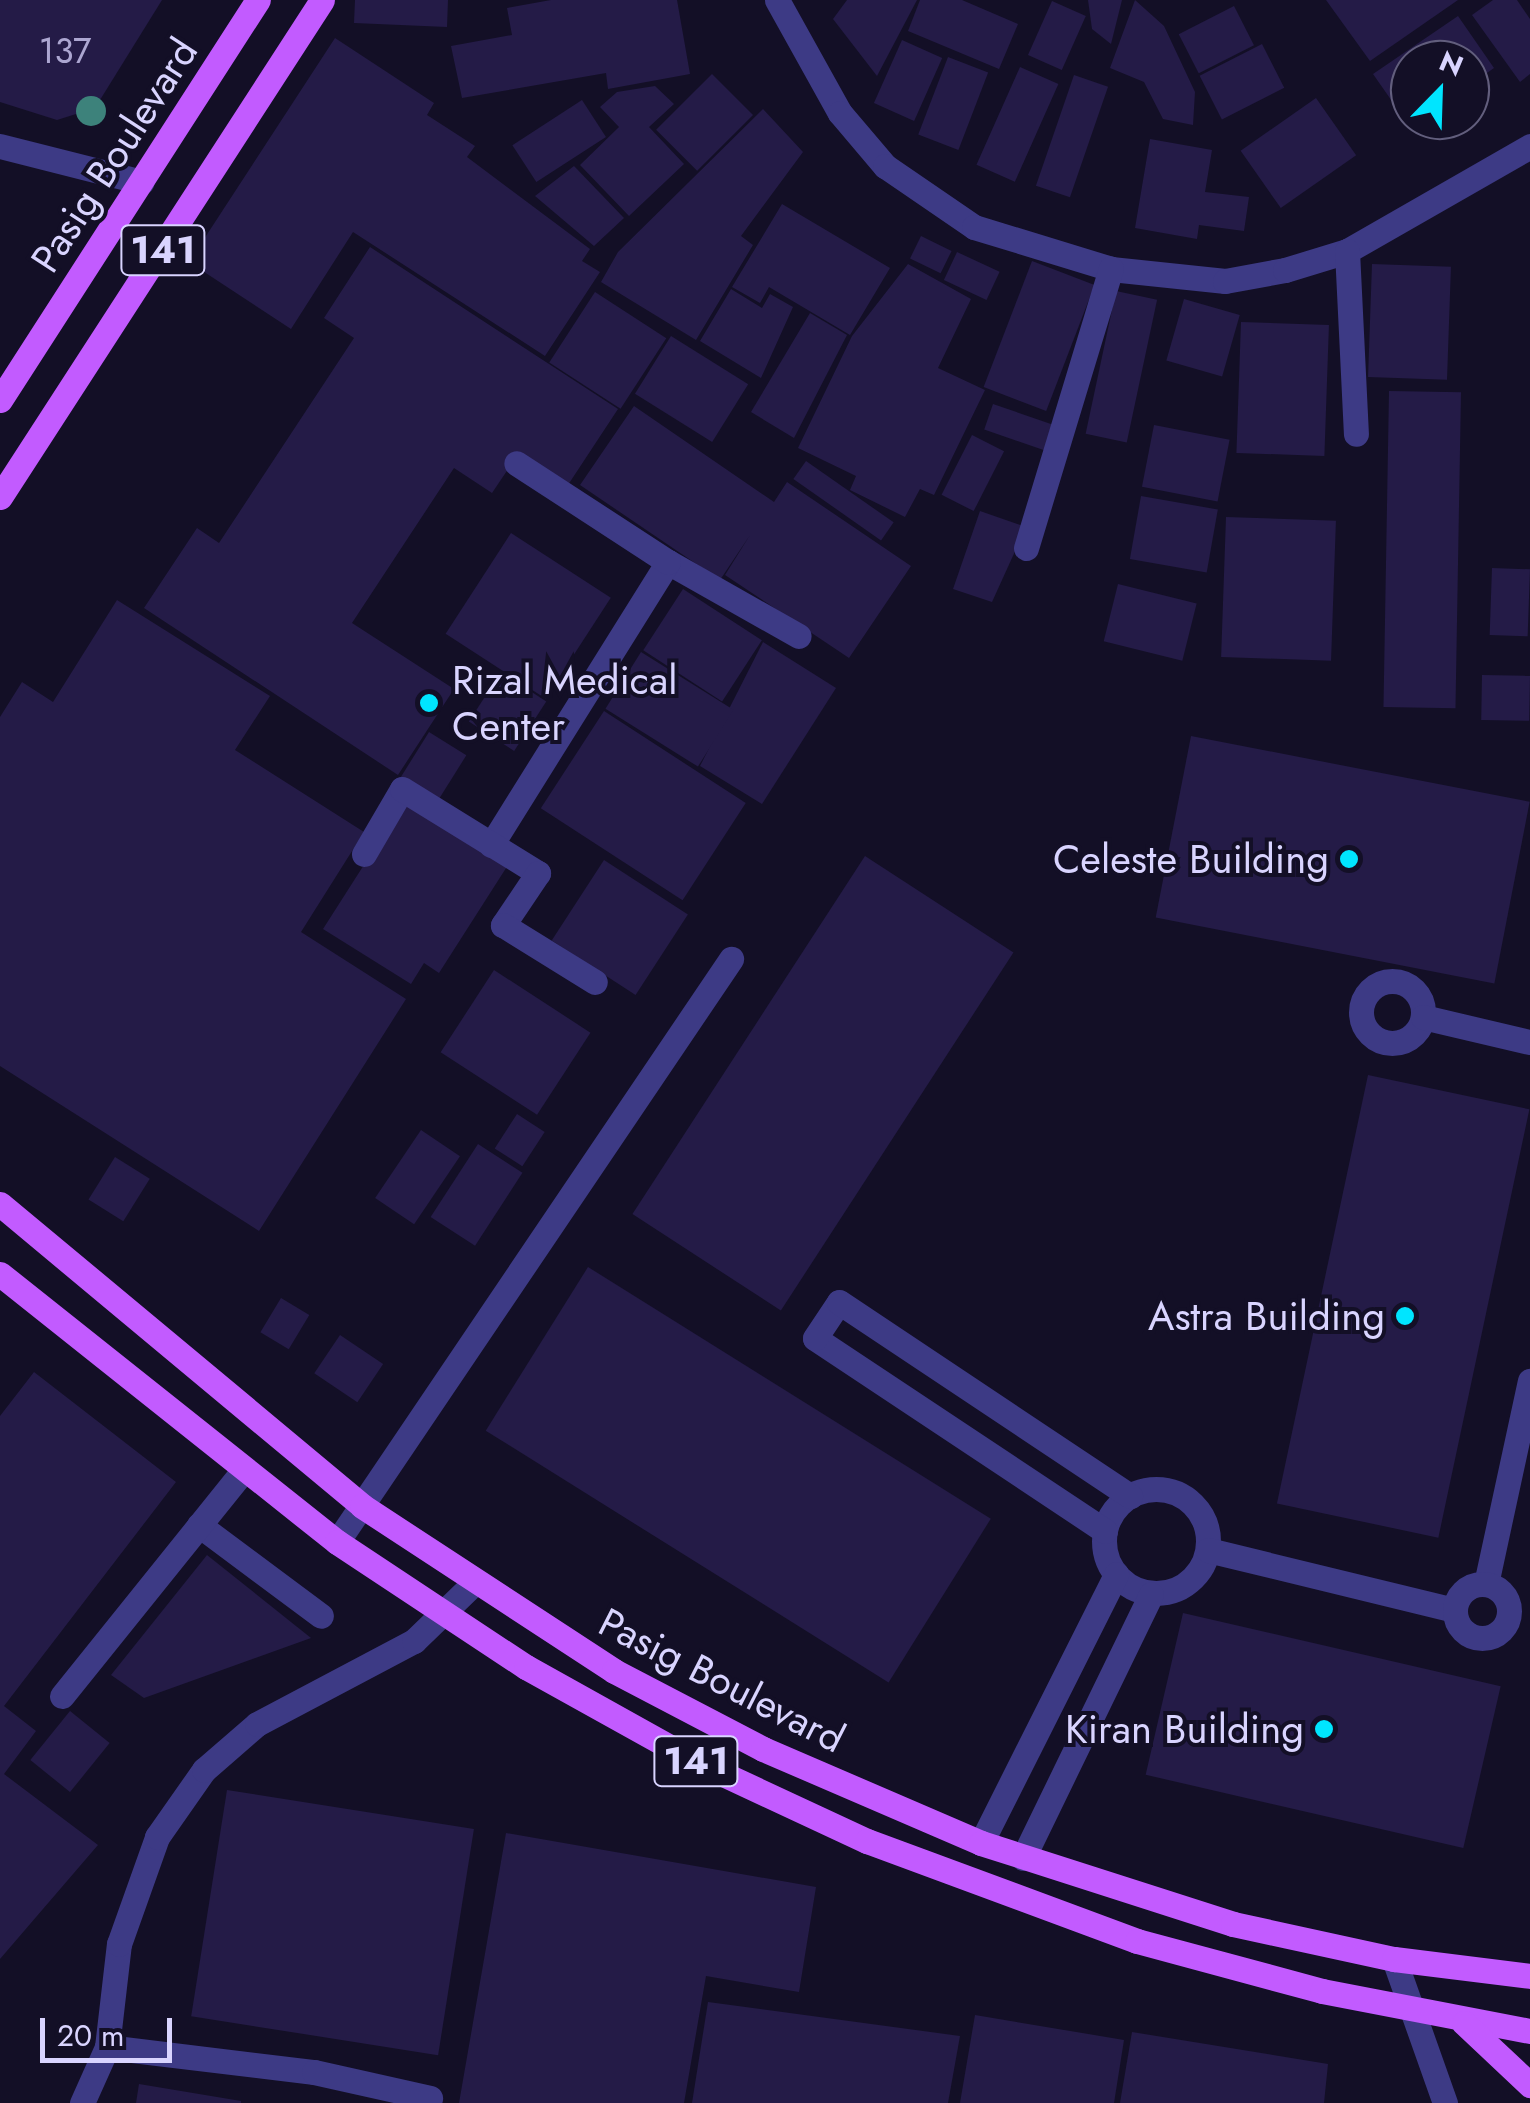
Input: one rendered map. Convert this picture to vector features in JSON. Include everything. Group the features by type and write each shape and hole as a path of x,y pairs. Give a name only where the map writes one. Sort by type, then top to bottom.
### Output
{"main road":[{"name":"Pasig Boulevard","path":"0,400 258,0"},
{"name":"141","path":"0,497 322,0"},
{"name":"Pasig Boulevard","path":"0,1204 362,1506 472,1584 763,1750 981,1843 1233,1924 1394,1960 1530,1976"},
{"name":"Pasig Boulevard","path":"0,1274 242,1472 338,1542 444,1616 609,1715 867,1842 1138,1941 1406,2010 1530,2031"},
{"path":"1460,2020 1530,2084"}],"street":[{"path":"776,0 840,114 885,166 974,226 1111,269 1224,281 1347,252 1530,146"},
{"path":"0,146 142,182"},
{"path":"1347,252 1356,434"},
{"path":"1026,548 1111,269"},
{"path":"516,463 668,562 799,636"},
{"path":"491,845 668,562"},
{"path":"364,854 402,789 538,873 504,925 595,982"},
{"path":"338,1542 731,959"},
{"path":"1422,1017 1530,1042"},
{"path":"981,1843 1116,1574 1105,1531 815,1338 839,1302 1130,1496"},
{"path":"1486,1584 1530,1381"},
{"path":"62,1696 242,1472"},
{"path":"1105,1531 1130,1496 1158,1489 1186,1499 1204,1522 1208,1550 1188,1583 1152,1594 1116,1574"},
{"path":"199,1525 321,1616"},
{"path":"1208,1550 1455,1610 1472,1636 1502,1628 1508,1606 1486,1584"},
{"path":"82,2103 107,2048 125,1926 157,1837 204,1770 257,1724 371,1667 444,1616 472,1584"},
{"path":"1455,1610 1465,1590 1486,1584"},
{"path":"1023,1858 1152,1594"},
{"path":"1394,1960 1406,2010 1445,2103"},
{"path":"107,2048 314,2072 430,2098"}],"building":[{"path":"0,0 162,0 95,108 57,120 0,102"},
{"path":"355,0 448,0 447,27 354,23"},
{"path":"551,0 677,0 690,74 608,89 606,73 462,98 451,46 512,35 507,8"},
{"path":"847,0 917,0 877,76 833,19"},
{"path":"920,0 962,0 1018,24 999,69 908,31"},
{"path":"1088,0 1122,0 1111,44 1092,29"},
{"path":"1135,0 1164,26 1195,92 1193,125 1163,119 1144,82 1110,68"},
{"path":"1326,0 1458,0 1400,40 1390,40 1390,47 1370,61"},
{"path":"1493,0 1517,0 1530,19 1530,74 1520,82 1472,15"},
{"path":"1052,1 1086,16 1062,70 1028,55"},
{"path":"1234,6 1254,45 1199,73 1179,34"},
{"path":"1458,16 1475,40 1423,40"},
{"path":"335,38 434,103 427,115 475,146 467,157 590,249 582,261 600,272 545,356 353,232 291,329 189,262"},
{"path":"902,40 942,58 914,121 874,103"},
{"path":"1262,44 1284,88 1222,119 1200,76"},
{"path":"948,57 988,72 958,150 918,134"},
{"path":"1390,62 1390,98 1373,74"},
{"path":"1020,67 1058,84 1015,182 976,165"},
{"path":"712,74 753,115 697,171 656,130"},
{"path":"1074,75 1108,87 1070,197 1036,186"},
{"path":"655,86 674,104 649,127 684,164 629,216 580,165 619,127 600,107 617,92"},
{"path":"1316,98 1356,155 1281,208 1241,151"},
{"path":"582,100 606,137 536,182 512,145"},
{"path":"763,109 803,152 741,236 753,245 696,340 601,282 618,252"},
{"path":"1150,139 1212,150 1205,192 1249,197 1244,231 1199,225 1197,239 1135,228"},
{"path":"574,166 624,218 594,246 535,196"},
{"path":"782,204 890,268 850,335 769,287 760,303 732,287"},
{"path":"921,236 952,251 941,273 910,258"},
{"path":"370,247 618,409 566,488 517,456 492,493 454,468 352,623 454,689 398,775 144,608 197,528 219,543 354,338 324,318"},
{"path":"957,252 1000,272 986,300 944,280"},
{"path":"1032,261 1095,285 1046,411 984,387"},
{"path":"908,264 971,299 938,368 985,390 934,495 920,489 905,517 850,490 856,476 798,448 852,336"},
{"path":"1372,264 1451,267 1447,380 1368,377"},
{"path":"731,289 762,308 770,294 793,307 761,378 700,341"},
{"path":"1116,291 1157,300 1127,443 1086,434"},
{"path":"595,292 666,338 621,409 549,362"},
{"path":"1184,299 1240,315 1222,377 1166,361"},
{"path":"810,313 847,335 794,438 751,412"},
{"path":"1241,322 1329,325 1324,456 1236,453"},
{"path":"671,336 748,384 712,442 635,394"},
{"path":"1389,391 1461,392 1455,708 1383,707"},
{"path":"993,404 1061,427 1052,453 984,430"},
{"path":"634,406 774,502 787,482 911,566 849,658 725,575 750,535 720,580 580,485"},
{"path":"1154,425 1230,440 1218,502 1142,487"},
{"path":"972,435 1004,451 974,511 942,495"},
{"path":"806,461 894,522 881,540 793,479"},
{"path":"1141,496 1218,510 1207,573 1130,559"},
{"path":"980,511 1026,527 992,602 953,589"},
{"path":"1226,517 1336,521 1331,661 1221,657"},
{"path":"511,533 611,598 545,698 446,634"},
{"path":"1492,568 1530,569 1528,636 1490,635"},
{"path":"1118,584 1197,604 1182,661 1104,641"},
{"path":"683,589 762,640 722,701 643,650"},
{"path":"117,600 270,696 235,750 364,832 301,932 406,999 259,1231 0,1066 0,717 22,682 53,702"},
{"path":"763,642 836,688 762,804 700,766"},
{"path":"641,652 733,710 698,767 605,709"},
{"path":"501,672 546,701 514,751 469,721"},
{"path":"1482,675 1530,676 1529,721 1481,720"},
{"path":"604,711 746,803 683,900 541,808"},
{"path":"429,732 466,755 438,801 400,778"},
{"name":"Celeste Building","path":"1191,736 1530,802 1494,983 1156,918"},
{"path":"406,799 508,865 439,973 424,963 411,984 323,929"},
{"path":"865,856 1013,952 781,1311 632,1214"},
{"path":"604,860 688,914 636,995 552,941"},
{"path":"494,970 590,1033 537,1115 441,1052"},
{"name":"Astra Building","path":"1368,1075 1529,1109 1438,1538 1277,1503"},
{"path":"517,1114 545,1132 522,1166 495,1148"},
{"path":"421,1130 460,1156 414,1224 375,1198"},
{"path":"478,1144 522,1173 475,1246 431,1217"},
{"path":"115,1157 150,1179 123,1221 89,1199"},
{"path":"588,1267 991,1519 889,1682 486,1431"},
{"path":"281,1298 309,1315 289,1349 260,1332"},
{"path":"340,1335 383,1364 357,1402 314,1373"},
{"path":"34,1372 176,1482 4,1706 36,1731 4,1774 98,1845 0,1959 0,1416"},
{"path":"207,1555 311,1638 144,1698 111,1675"},
{"name":"Kiran Building","path":"1183,1613 1501,1686 1463,1848 1146,1775"},
{"path":"70,1711 110,1743 70,1792 30,1760"},
{"path":"227,1790 474,1829 438,2055 191,2016"},
{"path":"506,1833 816,1887 799,1992 706,1976 684,2103 459,2103"},
{"path":"708,2002 960,2036 948,2103 692,2103"},
{"path":"975,2015 1124,2040 1114,2103 960,2103"},
{"path":"1132,2032 1328,2064 1324,2103 1120,2103"},
{"path":"139,2084 241,2101 241,2103 136,2103"}],"place":[{"name":"Rizal Medical Center","path":"429,703"},
{"name":"Celeste Building","path":"1349,859"},
{"name":"Astra Building","path":"1405,1316"},
{"name":"Kiran Building","path":"1324,1729"}]}
